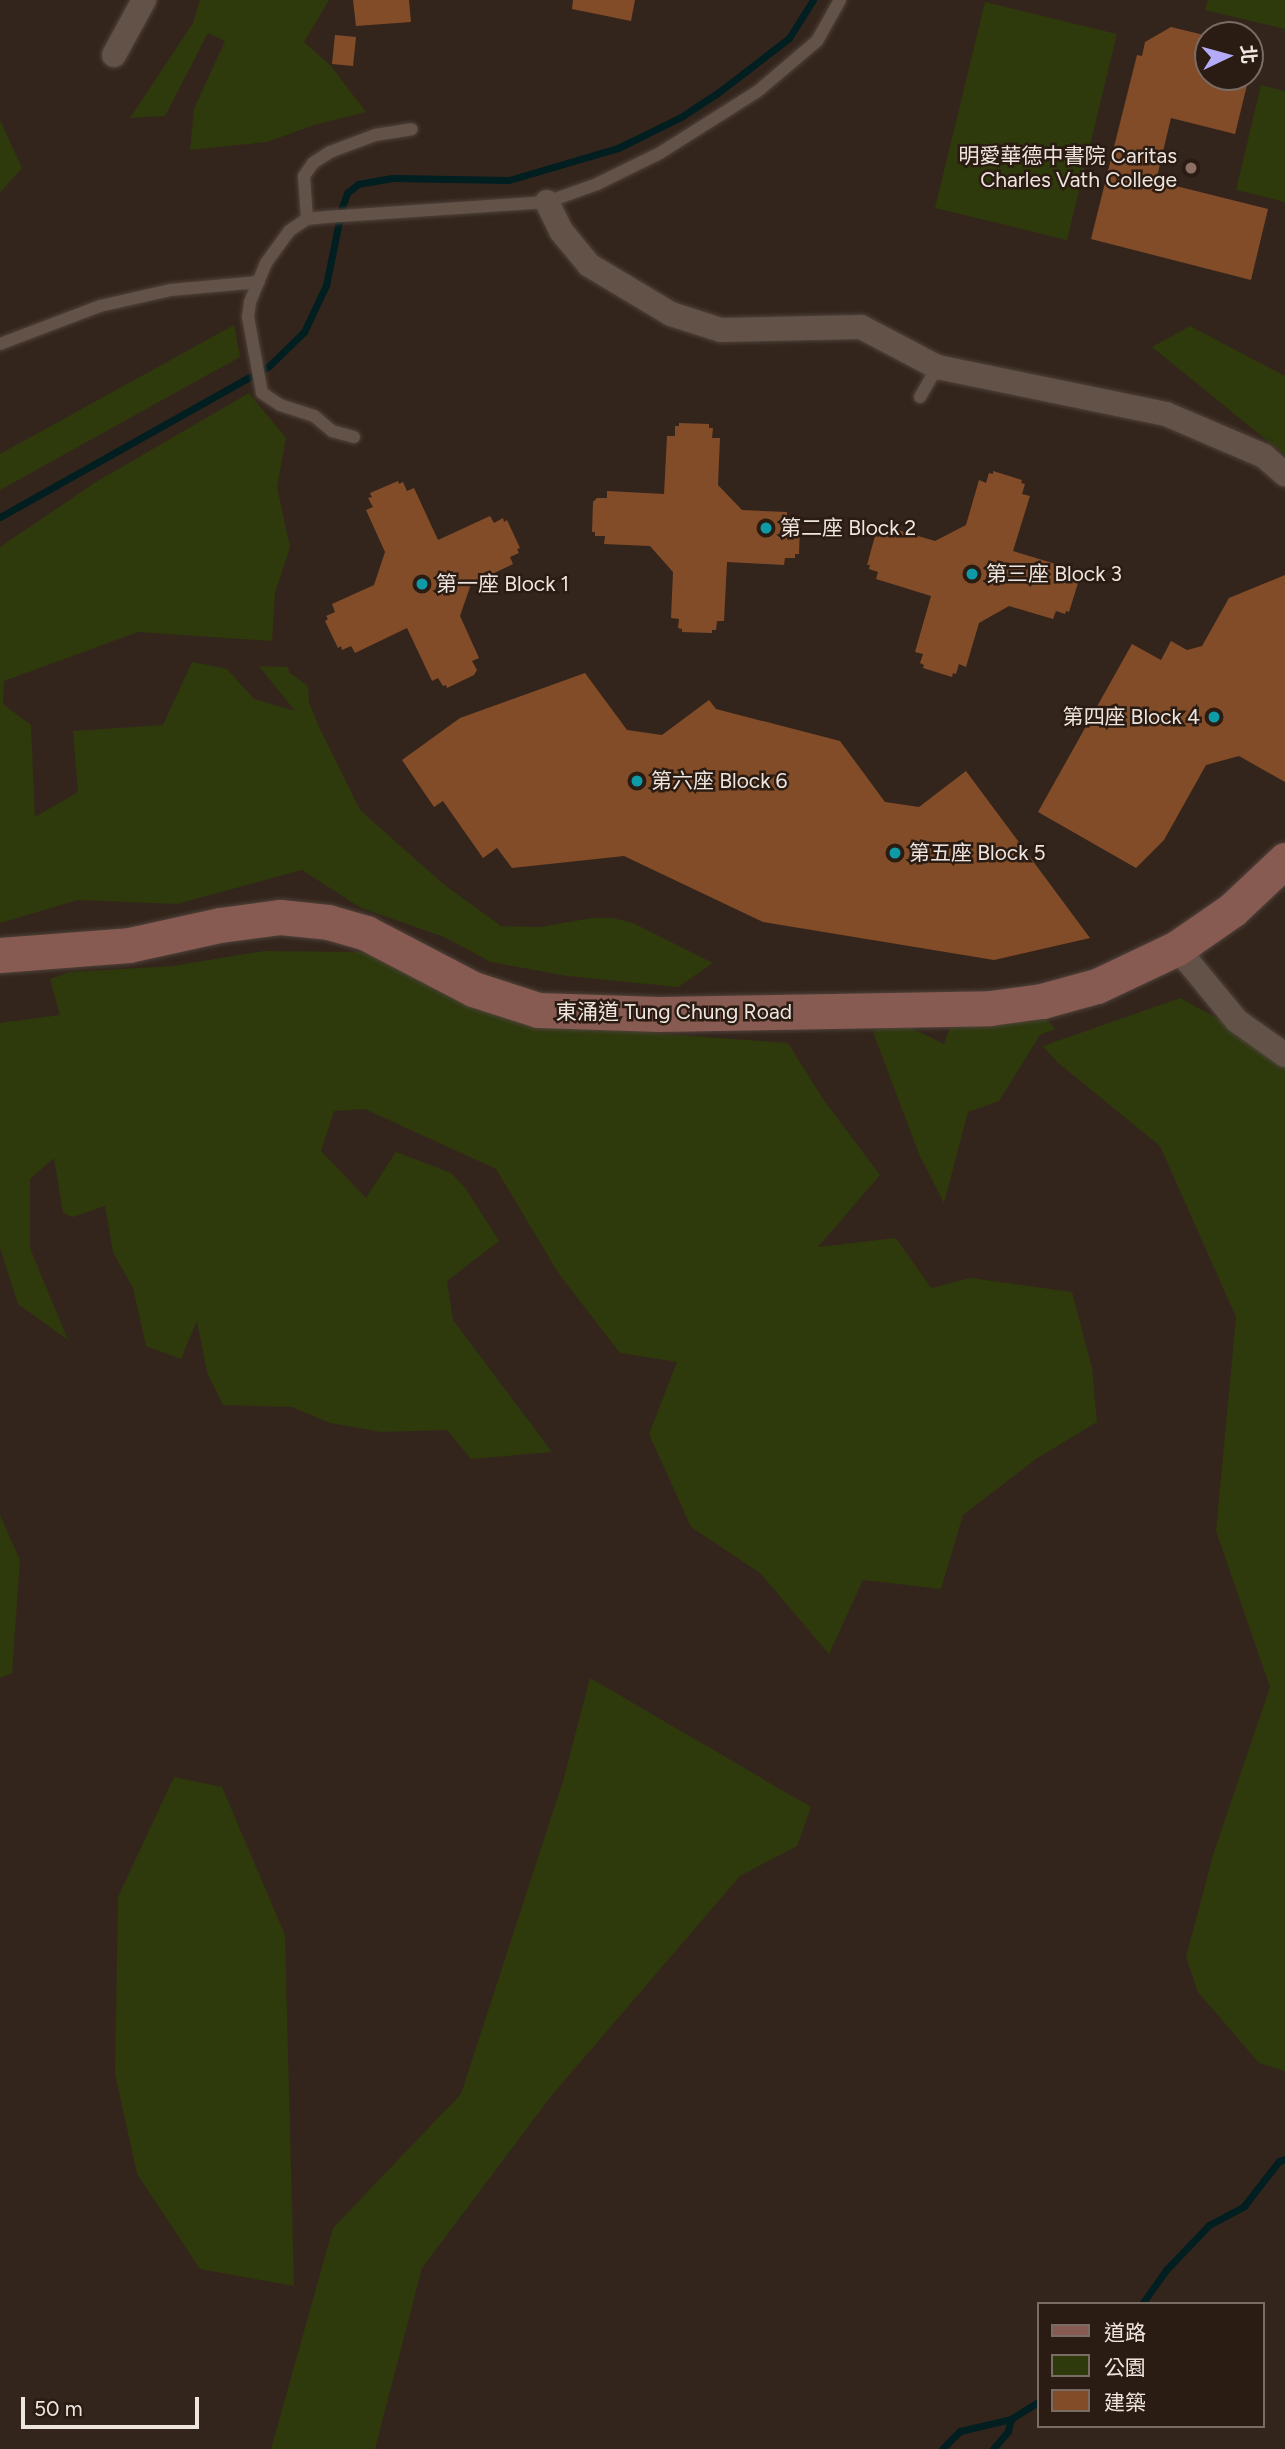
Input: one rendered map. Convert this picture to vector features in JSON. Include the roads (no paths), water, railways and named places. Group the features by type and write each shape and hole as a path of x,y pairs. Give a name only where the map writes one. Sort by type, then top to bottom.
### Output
{"main road":[{"name":"東涌道 Tung Chung Road","path":"0,955 129,945 251,920 307,919 346,926 376,937 473,989 522,1007 570,1013 659,1014 958,1010 1017,1005 1097,986 1177,948 1232,910 1285,860"}],"street":[{"path":"114,55 144,0"},
{"path":"547,202 561,230 589,265 671,314 721,330 861,327 937,368 1166,414 1264,456 1285,474"},
{"path":"1177,948 1237,1021 1285,1055"}],"lane":[{"path":"354,437 332,431 314,416 280,405 262,393 248,317 259,282 276,247 289,231 307,219 547,202 597,184 660,153 747,99 817,41 841,0"},
{"path":"307,219 304,176 313,163 330,152 374,135 412,129"},
{"path":"0,344 100,306 171,290 259,282"},
{"path":"920,397 937,368"}],"waterway":[{"path":"0,517 269,366 304,332 326,285 347,193 358,184 393,178 509,180 618,148 681,117 719,92 789,38 813,0"},
{"path":"1143,2302 1166,2270 1209,2225 1244,2206 1279,2161 1285,2159"},
{"path":"993,2449 1008,2431 1011,2419 1036,2403"},
{"path":"942,2449 960,2431 1011,2419"}],"place":[{"name":"明愛華德中書院 Caritas Charles Vath College","path":"1191,168"},
{"name":"第二座 Block 2","path":"766,528"},
{"name":"第三座 Block 3","path":"972,574"},
{"name":"第一座 Block 1","path":"422,584"},
{"name":"第四座 Block 4","path":"1214,717"},
{"name":"第六座 Block 6","path":"637,781"},
{"name":"第五座 Block 5","path":"895,853"}]}
